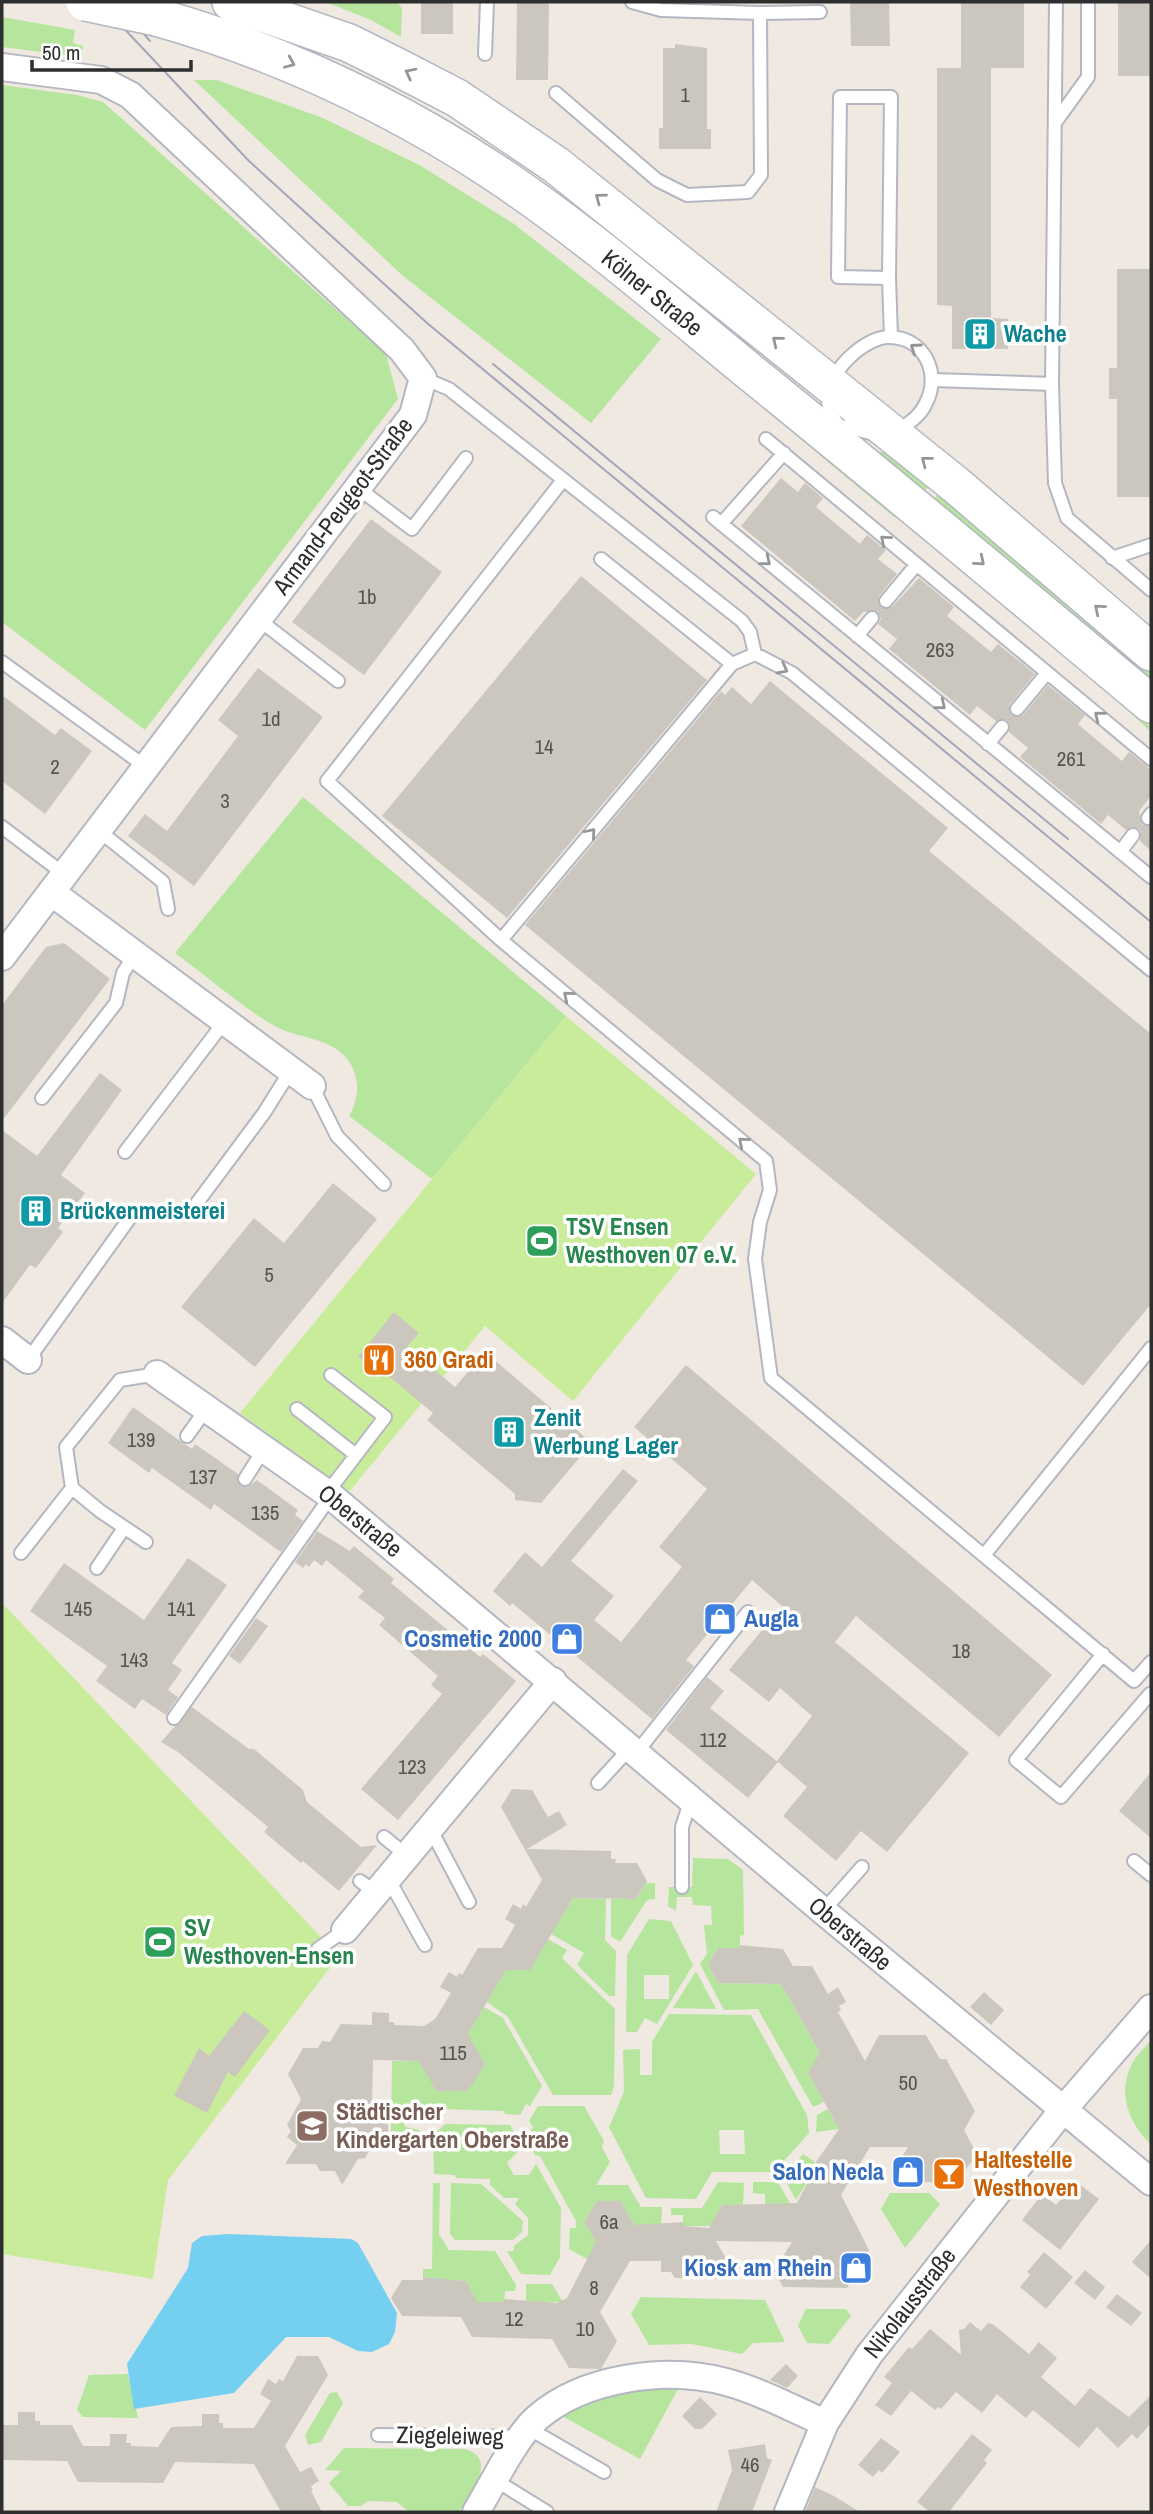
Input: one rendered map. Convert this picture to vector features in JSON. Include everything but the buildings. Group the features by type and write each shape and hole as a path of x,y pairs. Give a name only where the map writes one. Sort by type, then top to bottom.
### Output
{"main road":[{"name":"Kölner Straße","path":"85,2 156,17 209,32 294,64 392,110 437,136 533,200 795,408 1151,704"},
{"name":"Kölner Straße","path":"231,2 349,43 457,98 556,165 622,214 957,485 1151,652"}],"street":[{"path":"2,67 101,80 130,95 402,350 423,378"},
{"name":"Armand-Peugeot-Straße","path":"2,957 413,415 423,378"},
{"path":"58,883 135,954 312,1086"},
{"path":"2,1340 28,1360"},
{"name":"Oberstraße","path":"158,1374 329,1495 634,1749 823,1912 1151,2182"},
{"path":"345,1930 375,1884 407,1856 553,1681"},
{"name":"Nikolausstraße","path":"788,2512 825,2423 869,2355 1062,2111 1151,2008"},
{"name":"Ziegeleiweg","path":"476,2512 525,2433 552,2406 582,2392 617,2381 678,2375 728,2382 825,2423"}],"lane":[{"path":"485,54 487,2"},
{"path":"632,2 661,10 820,12"},
{"path":"1056,2 1057,120 1052,384 1055,483 1067,518 1151,590"},
{"path":"1057,120 1088,77 1088,2"},
{"path":"556,93 657,180 687,195 748,192 761,175 760,13"},
{"path":"889,278 838,278 840,97 891,97 891,337"},
{"path":"795,408 838,425 867,434 893,434 919,415 926,404 933,380 929,360 921,350 909,342 891,337 866,345 845,363 830,384 828,402 838,425 868,468"},
{"path":"423,378 449,389 742,621 750,632 755,654"},
{"path":"933,380 1052,384"},
{"path":"766,439 1151,759"},
{"path":"784,453 717,521 1151,877"},
{"path":"358,488 412,529 466,458"},
{"path":"563,480 327,781 501,940 766,1161 770,1190 760,1222 755,1259 771,1378 985,1554 1151,1694 1061,1797 1016,1760 1103,1654"},
{"path":"1112,558 1151,545"},
{"path":"601,559 732,664"},
{"path":"886,601 915,565"},
{"path":"857,636 872,618"},
{"path":"258,620 338,681"},
{"path":"501,940 732,664 755,654"},
{"path":"755,654 792,673 1151,970"},
{"path":"2,662 146,768"},
{"path":"1017,709 1047,673"},
{"path":"989,744 1002,727"},
{"path":"2,827 58,883"},
{"path":"98,830 163,882 168,909"},
{"path":"1120,852 1133,835"},
{"path":"42,1098 116,1003 123,972 135,954"},
{"path":"125,1152 225,1021"},
{"path":"197,1203 264,1113 291,1070"},
{"path":"312,1086 337,1136 384,1184"},
{"path":"28,1360 129,1219"},
{"path":"985,1554 1151,1348"},
{"path":"146,1542 72,1488 66,1447 120,1380 158,1374"},
{"path":"174,1718 385,1416 331,1376"},
{"path":"187,1436 207,1408"},
{"path":"297,1409 356,1455"},
{"path":"245,1479 264,1449"},
{"path":"21,1553 72,1488"},
{"path":"97,1568 124,1528"},
{"path":"598,1783 634,1749 748,1612"},
{"path":"1135,1681 1151,1662"},
{"path":"682,1887 682,1827 691,1798"},
{"path":"430,1828 469,1902"},
{"path":"384,1838 407,1856"},
{"path":"1134,1861 1151,1875"},
{"path":"823,1912 862,1867"},
{"path":"375,1884 425,1945"},
{"path":"317,1949 345,1930"},
{"path":"525,2433 604,2472"},
{"name":"Ziegeleiweg","path":"378,2435 525,2433"},
{"path":"495,2480 547,2512"}],"green space":[{"path":"326,2 396,2 402,8 401,37 371,20"},
{"path":"2,17 75,30 73,43 83,46 81,57 2,47"},
{"path":"194,80 217,80 323,118 421,166 514,224 661,339 591,423 403,276"},
{"path":"2,85 77,95 103,102 386,354 398,399 145,730 2,622"},
{"path":"767,402 901,519 894,517 763,408"},
{"path":"885,450 931,484 920,497 879,453"},
{"path":"940,492 1151,670 1151,684 929,505"},
{"path":"914,524 1151,727 1151,732 1091,676 911,530"},
{"path":"303,797 566,1016 432,1179 349,1116 357,1095 357,1085 351,1065 345,1057 327,1044 271,1024 175,953"},
{"name":"TSV Ensen Westhoven 07 e.V.","path":"566,1016 756,1174 573,1401 485,1326 349,1492 240,1413"},
{"name":"SV Westhoven-Ensen","path":"2,1603 322,1938 315,1947 332,1965 168,2180 153,2279 2,2254"},
{"path":"693,1858 728,1859 743,1870 744,1935 740,1936 740,1948 718,1948 708,1965 718,1983 781,1984 821,2055 808,2073 824,2102 813,2107 758,2009 724,2010 700,1964 707,1954 704,1925 712,1925 711,1906 693,1905 692,1897 677,1897 676,1911 668,1906 669,1887 692,1887"},
{"path":"646,1883 655,1883 655,1899 647,1900 620,1942 611,1936 611,1899 636,1899"},
{"path":"573,1898 606,1899 605,1940 616,1951 615,1996 609,1996 577,1965 584,1953 551,1934"},
{"path":"649,1919 671,1921 693,1965 657,2024 645,2018 637,2032 626,2032 627,1955","holes":["644,1975 669,1975 669,1999 644,1999"]},
{"path":"548,1939 567,1950 562,1958 615,2009 614,2086 611,2095 553,2095 508,2017 487,2002 507,1967"},
{"path":"696,1971 716,2009 673,2008"},
{"path":"484,2007 503,2018 542,2086 530,2106 526,2104 520,2115 505,2114 504,2111 407,2108 402,2120 406,2127 419,2130 420,2136 391,2135 392,2061 422,2061 436,2091 468,2091 484,2064 466,2036"},
{"path":"669,2014 751,2015 807,2115 809,2133 774,2172 712,2172 696,2199 646,2198 609,2127 624,2092 623,2050 640,2049 640,2075 652,2075 652,2042","holes":["719,2130 744,2130 745,2154 720,2154"]},
{"path":"1151,2040 1151,2144 1132,2118 1125,2087 1133,2062"},
{"path":"538,2106 584,2106 604,2141 602,2147 610,2162 596,2185 628,2185 641,2207 662,2207 661,2226 632,2225 621,2201 597,2201 584,2222 597,2243 589,2260 569,2249 570,2228 576,2228 576,2221 540,2156 535,2155 526,2138 533,2127 529,2121"},
{"path":"828,2109 839,2129 816,2132 817,2115"},
{"path":"445,2124 510,2125 522,2147 507,2163 514,2175 529,2175 536,2164 561,2208 560,2257 550,2275 521,2274 507,2251 514,2251 514,2246 528,2235 528,2218 515,2204 519,2198 504,2198 490,2185 490,2179 434,2174 433,2135"},
{"path":"803,2154 815,2162 809,2172 812,2174 796,2200 783,2176"},
{"path":"718,2182 744,2183 743,2206 722,2205 712,2226 683,2226 683,2215 671,2215 671,2208 702,2208"},
{"path":"753,2182 778,2182 794,2211 765,2206 765,2194 753,2193"},
{"path":"433,2183 440,2183 439,2234 449,2250 495,2251 516,2285 515,2291 505,2291 504,2302 475,2302 466,2281 423,2277 423,2269 432,2269"},
{"path":"451,2183 481,2184 523,2221 522,2232 513,2240 455,2240 450,2234"},
{"path":"890,2193 929,2193 940,2204 905,2248 881,2209"},
{"path":"526,2284 552,2284 566,2307 563,2309 558,2302 526,2303"},
{"path":"641,2297 765,2300 785,2342 753,2343 742,2354 692,2344 649,2345 631,2314"},
{"path":"806,2309 846,2309 851,2316 829,2344 807,2343 798,2326"},
{"path":"128,2374 138,2418 83,2417 77,2410 89,2375"},
{"path":"679,2387 640,2459 560,2415 603,2398"},
{"path":"337,2392 343,2403 321,2442 308,2445 305,2435 330,2393"},
{"path":"344,2448 464,2449 475,2454 480,2460 481,2468 475,2486 459,2512 408,2511 397,2502 368,2501 361,2506 348,2506 329,2483 341,2471 325,2470"}],"water":[{"path":"229,2234 351,2239 358,2243 397,2313 395,2332 389,2344 372,2352 358,2351 329,2337 286,2337 234,2393 134,2409 127,2364 188,2268 192,2243 202,2236"}],"tram line":[{"path":"99,2 249,161 427,323 1151,922"},
{"path":"116,2 150,41"},
{"path":"493,364 1068,839"}],"place":[{"name":"Wache","path":"980,334"},
{"name":"Brückenmeisterei","path":"36,1211"},
{"name":"TSV Ensen Westhoven 07 e.V.","path":"542,1241"},
{"name":"360 Gradi","path":"379,1360"},
{"name":"Zenit Werbung Lager","path":"509,1432"},
{"name":"Augla","path":"720,1619"},
{"name":"Cosmetic 2000","path":"567,1639"},
{"name":"SV Westhoven-Ensen","path":"160,1942"},
{"name":"Städtischer Kindergarten Oberstraße","path":"312,2126"},
{"name":"Salon Necla","path":"908,2172"},
{"name":"Haltestelle Westhoven","path":"949,2174"},
{"name":"Kiosk am Rhein","path":"856,2268"}]}
